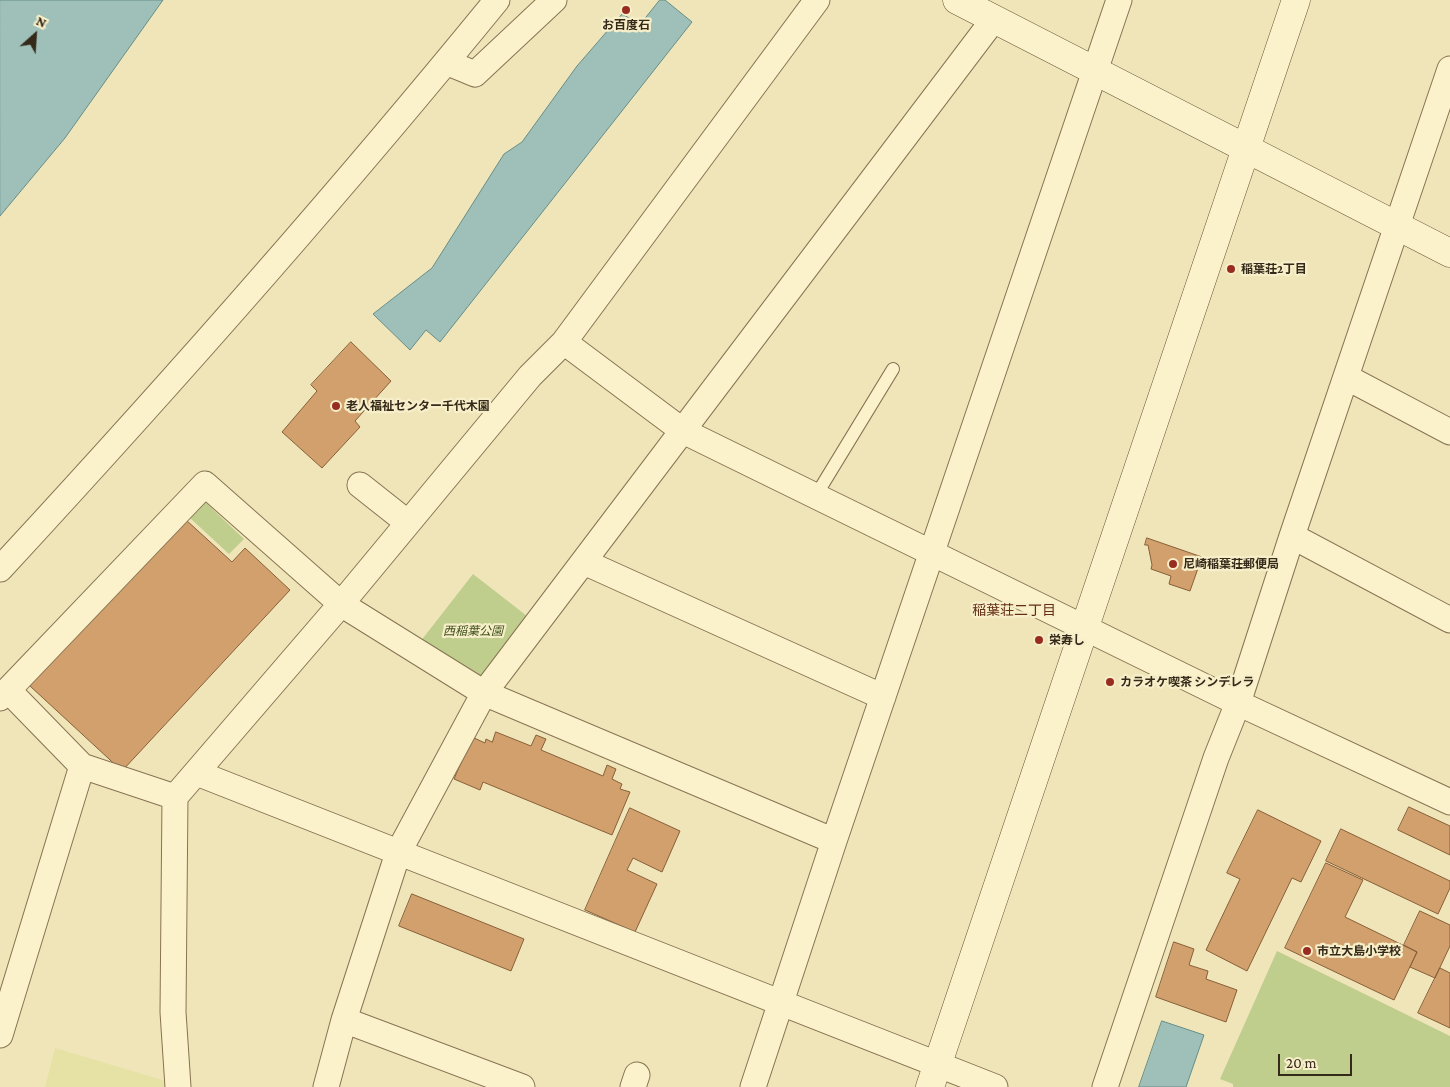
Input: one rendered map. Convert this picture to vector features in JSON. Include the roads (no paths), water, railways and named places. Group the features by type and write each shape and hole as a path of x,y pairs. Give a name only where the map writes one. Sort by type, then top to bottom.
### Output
{"street":[{"path":"0,569 103,457 392,128 497,0"},
{"path":"446,62 475,74 554,0"},
{"path":"178,1087 173,1012 175,797 341,604 530,376 564,342 817,0"},
{"path":"957,0 1450,254"},
{"path":"753,1087 834,841 1119,0"},
{"path":"934,1076 1296,0"},
{"path":"326,1087 344,1020 398,853 484,693 994,19"},
{"path":"1105,1087 1216,758 1238,703 1292,536 1450,69"},
{"path":"564,342 683,431 932,555 1085,627 1238,703 1450,802"},
{"path":"1346,377 1450,432"},
{"path":"175,797 82,766 4,694 205,484 341,604 484,693 834,841"},
{"path":"360,484 408,523"},
{"path":"1292,536 1450,620"},
{"path":"584,562 883,696"},
{"path":"0,1035 82,766"},
{"path":"197,773 780,1003 934,1076 995,1087"},
{"path":"344,1020 522,1087"}],"lane":[{"path":"815,497 893,369"}],"water":[{"path":"0,0 163,0 65,138 0,216"},
{"path":"660,0 665,0 692,22 440,342 426,330 410,350 373,314 432,268 504,154 522,142 577,66 622,14 640,24"},
{"path":"1162,1021 1204,1035 1186,1087 1139,1087"}],"place":[{"name":"お百度石","path":"626,10"},
{"name":"稲葉荘2丁目","path":"1231,269"},
{"name":"老人福祉センター千代木園","path":"336,406"},
{"name":"尼崎稲葉荘郵便局","path":"1173,564"},
{"name":"栄寿し","path":"1039,640"},
{"name":"カラオケ喫茶 シンデレラ","path":"1110,682"},
{"name":"市立大島小学校","path":"1307,951"}],"district":[{"name":"稲葉荘二丁目","path":"1014,611"}],"park label":[{"name":"西稲葉公園","path":"473,631"}]}
